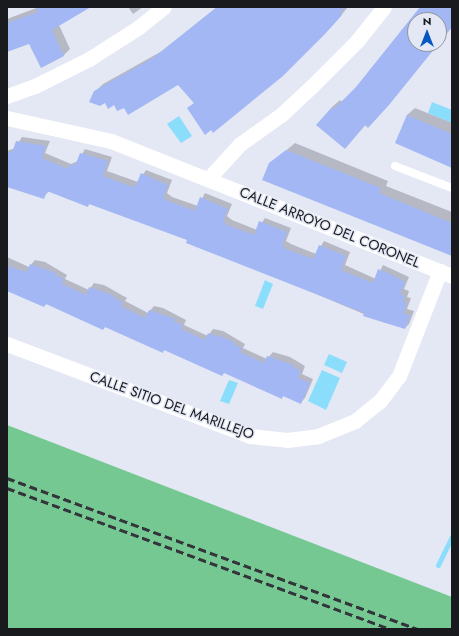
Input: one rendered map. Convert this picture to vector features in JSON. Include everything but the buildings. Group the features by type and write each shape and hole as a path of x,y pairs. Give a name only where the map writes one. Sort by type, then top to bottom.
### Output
{"street":[{"path":"7,96 35,86 89,59 139,27 164,7"},
{"path":"209,178 240,144 282,114 312,86 356,40 384,7"},
{"name":"CALLE ARROYO DEL CORONEL","path":"7,118 111,141 209,178 446,274"},
{"name":"CALLE SITIO DEL MARILLEJO","path":"7,344 250,436 287,440 318,436 355,421 380,401 399,376 446,274"}],"lane":[{"path":"395,166 452,188"}],"green space":[{"path":"7,425 452,597 452,629 7,629"}],"water":[{"path":"432,102 452,110 452,123 428,113"},
{"path":"179,116 192,136 181,143 167,124"},
{"path":"265,280 273,284 263,309 255,306"},
{"path":"329,354 347,362 342,373 324,365"},
{"path":"322,370 340,378 326,410 308,401"},
{"path":"229,380 238,383 229,404 220,401"}],"waterway":[{"path":"438,565 452,536"}],"railway":[{"path":"7,478 418,629"},
{"path":"7,488 390,629"}]}
